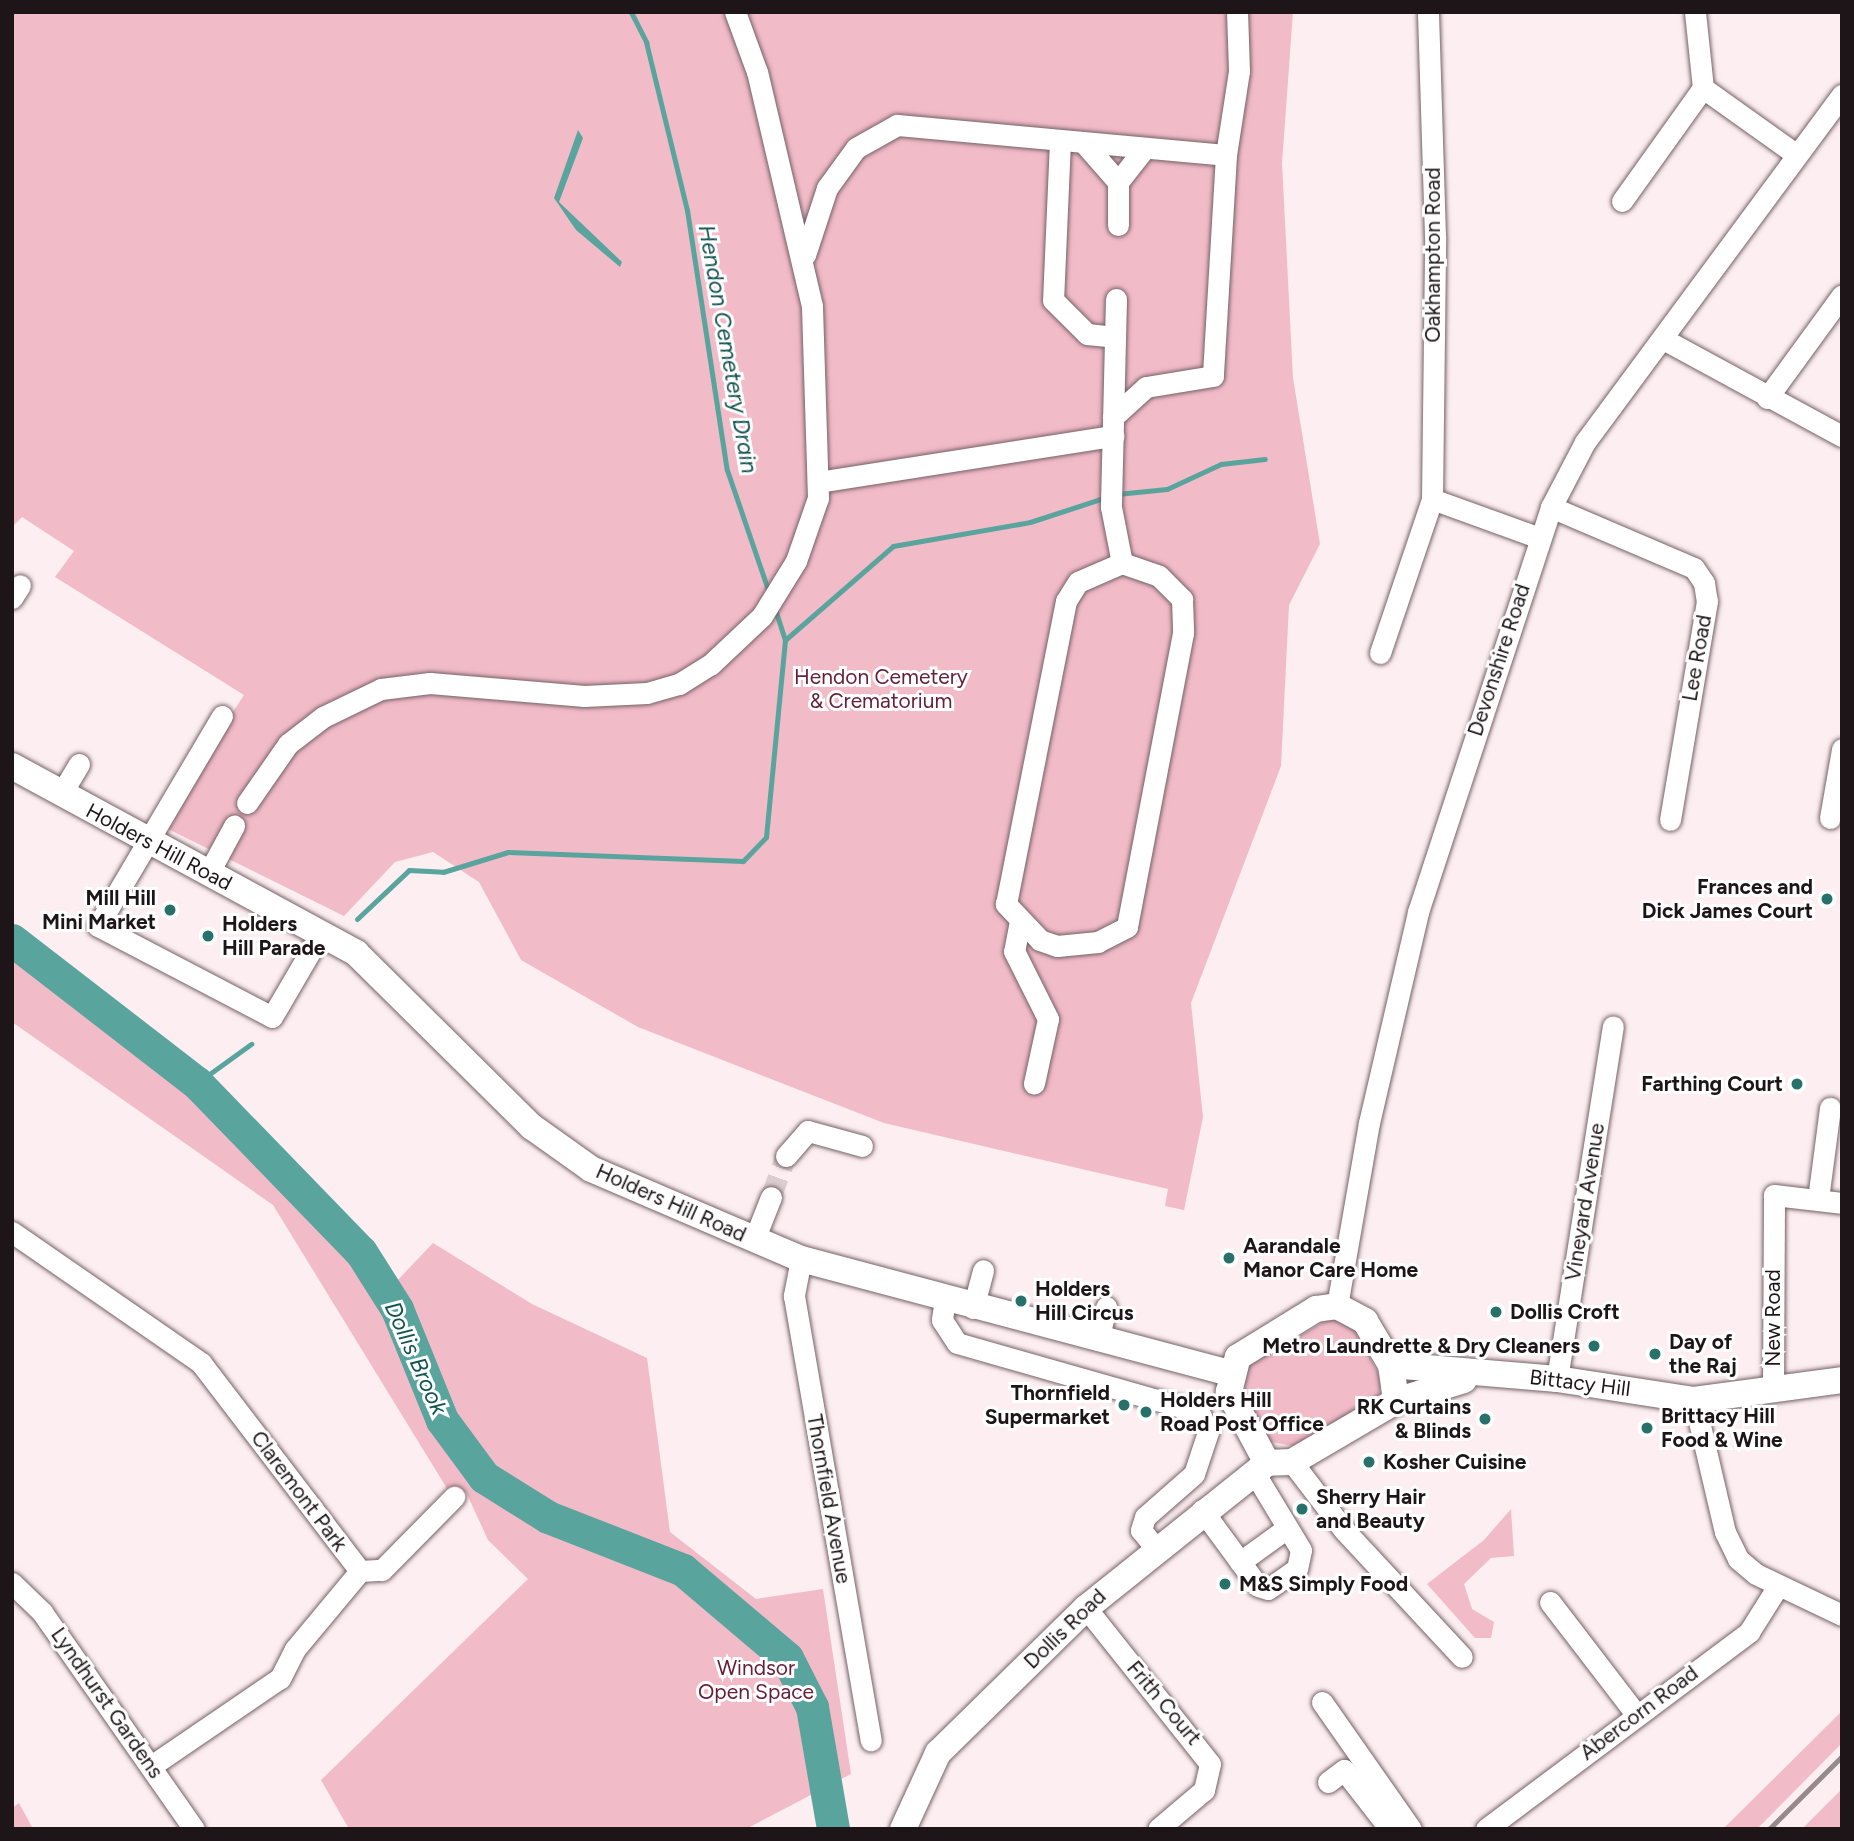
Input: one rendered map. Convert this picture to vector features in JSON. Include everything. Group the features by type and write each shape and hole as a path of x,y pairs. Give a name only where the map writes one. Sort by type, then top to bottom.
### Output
{"main road":[{"name":"Holders Hill Road","path":"12,766 144,841 356,953 532,1127 591,1169 802,1259 974,1308 1232,1374"},
{"path":"1337,1306 1365,1321 1391,1365 1396,1401 1271,1466 1228,1392 1232,1374 1250,1346 1316,1308 1337,1306"},
{"name":"Bittacy Hill","path":"1391,1365 1557,1379 1694,1400 1842,1380"},
{"name":"Bittacy Hill","path":"1396,1401 1483,1374"},
{"name":"Dollis Road","path":"904,1829 937,1753 1086,1608 1155,1547 1202,1510 1271,1466"}],"street":[{"path":"247,803 288,744 323,717 380,690 430,683 584,696 679,684 762,616 796,561 818,482 805,255 735,12"},
{"path":"1114,373 1146,387 1213,376 1226,155 1239,71 1237,12"},
{"name":"Oakhampton Road","path":"1380,653 1432,499 1435,236 1428,12"},
{"path":"1622,201 1703,88 1695,12"},
{"path":"1703,88 1797,155"},
{"name":"Devonshire Road","path":"1337,1306 1368,1123 1418,912 1551,508 1585,442 1665,340 1842,95"},
{"path":"805,255 827,188 856,148 897,125 1226,155"},
{"path":"1060,141 1053,300 1087,334 1115,337"},
{"path":"1084,143 1118,182"},
{"path":"1118,225 1118,182 1144,149"},
{"path":"1767,398 1842,295"},
{"path":"1116,299 1111,507 1122,563"},
{"path":"1665,340 1767,398 1842,436"},
{"path":"818,482 1113,427 1146,387"},
{"path":"1432,499 1540,537"},
{"name":"Lee Road","path":"1551,508 1694,568 1704,583 1707,601 1670,820"},
{"path":"1122,563 1159,576 1182,599 1183,633 1128,927 1098,942 1057,946 1020,922 1006,904 1066,601 1079,582 1122,563"},
{"path":"222,716 144,841 98,926 272,1017 321,933"},
{"path":"1830,818 1842,749"},
{"path":"61,794 79,764"},
{"path":"208,874 234,826"},
{"path":"1020,922 1014,950 1048,1019 1034,1083"},
{"name":"Vineyard Avenue","path":"1557,1379 1613,1026"},
{"path":"1830,1108 1818,1199 1842,1203"},
{"path":"786,1156 808,1131 862,1146"},
{"name":"New Road","path":"1773,1391 1774,1195 1818,1199"},
{"path":"754,1240 771,1198"},
{"name":"Claremont Park","path":"12,1232 201,1363 360,1571 295,1649 280,1678 151,1766"},
{"name":"Thornfield Avenue","path":"802,1259 794,1296 871,1740"},
{"path":"974,1308 983,1270"},
{"path":"945,1300 942,1320 957,1343 1199,1412 1208,1432 1194,1474 1145,1517 1142,1530 1155,1547"},
{"path":"1098,1340 1106,1307"},
{"path":"1694,1400 1725,1532 1738,1559 1778,1586 1842,1615"},
{"path":"1202,1510 1240,1562 1268,1589 1297,1569 1301,1550 1287,1528 1271,1466"},
{"path":"1271,1466 1343,1530 1462,1657"},
{"path":"360,1571 382,1570 454,1497"},
{"path":"1240,1562 1287,1528"},
{"name":"Lyndhurst Gardens","path":"12,1583 42,1612 194,1829"},
{"name":"Abercorn Road","path":"1486,1829 1636,1714 1749,1632 1778,1586"},
{"path":"1550,1602 1636,1714"},
{"name":"Frith Court","path":"1086,1608 1210,1764 1204,1790 1157,1829"},
{"path":"1322,1702 1411,1829"},
{"path":"1328,1782 1345,1770 1390,1829"}],"green space":[{"name":"Hendon Cemetery & Crematorium","path":"12,12 1293,12 1282,163 1293,378 1320,544 1289,605 1281,766 1191,1003 1203,1117 1184,1210 1165,1206 1168,1189 884,1123 638,1027 521,960 479,882 433,852 395,862 344,916 160,825 244,695 55,577 74,551 22,517 12,527"},
{"name":"Windsor Open Space","path":"12,933 230,1097 361,1237 393,1285 433,1243 532,1304 647,1358 670,1532 756,1599 823,1589 851,1774 746,1829 349,1829 321,1780 528,1579 488,1540 466,1492 451,1495 273,1205 12,1022"},
{"path":"1341,1319 1355,1330 1383,1382 1377,1398 1293,1446 1266,1441 1243,1392 1249,1365 1327,1320"},
{"path":"1511,1509 1514,1556 1491,1558 1464,1584 1472,1609 1494,1622 1491,1638 1475,1638 1427,1584 1484,1540"},
{"path":"1842,1711 1842,1743 1757,1829 1723,1829"},
{"path":"1842,1789 1842,1829 1802,1829"},
{"path":"19,1803 33,1829 12,1829 12,1808"}],"water":[{"path":"578,130 583,138 559,202 622,262 620,267 576,230 554,198"}],"waterway":[{"name":"Hendon Cemetery Drain","path":"631,12 646,42 687,210 727,470 769,593"},
{"path":"1117,494 1167,489 1221,464 1265,459"},
{"path":"785,640 893,546 1030,522 1107,497"},
{"name":"Hendon Cemetery Drain","path":"357,919 409,870 443,872 508,852 743,861 766,837 785,640 775,609"},
{"name":"Dollis Brook","path":"12,940 197,1083 361,1252 397,1309 442,1420 484,1477 548,1517 683,1570 787,1658 812,1707 833,1829"},
{"path":"197,1083 251,1044"}],"tunnel":[{"path":"771,1197 786,1156"}],"railway":[{"path":"1769,1829 1842,1756"}],"place":[{"name":"Frances and Dick James Court","path":"1827,899"},
{"name":"Mill Hill Mini Market","path":"170,910"},
{"name":"Holders Hill Parade","path":"208,936"},
{"name":"Farthing Court","path":"1797,1084"},
{"name":"Aarandale Manor Care Home","path":"1229,1258"},
{"name":"Holders Hill Circus","path":"1021,1301"},
{"name":"Dollis Croft","path":"1496,1312"},
{"name":"Metro Laundrette & Dry Cleaners","path":"1594,1346"},
{"name":"Day of the Raj","path":"1655,1354"},
{"name":"Thornfield Supermarket","path":"1124,1405"},
{"name":"Holders Hill Road Post Office","path":"1146,1412"},
{"name":"RK Curtains & Blinds","path":"1485,1419"},
{"name":"Brittacy Hill Food & Wine","path":"1647,1428"},
{"name":"Kosher Cuisine","path":"1369,1462"},
{"name":"Sherry Hair and Beauty","path":"1302,1509"},
{"name":"M&S Simply Food","path":"1225,1584"}]}
